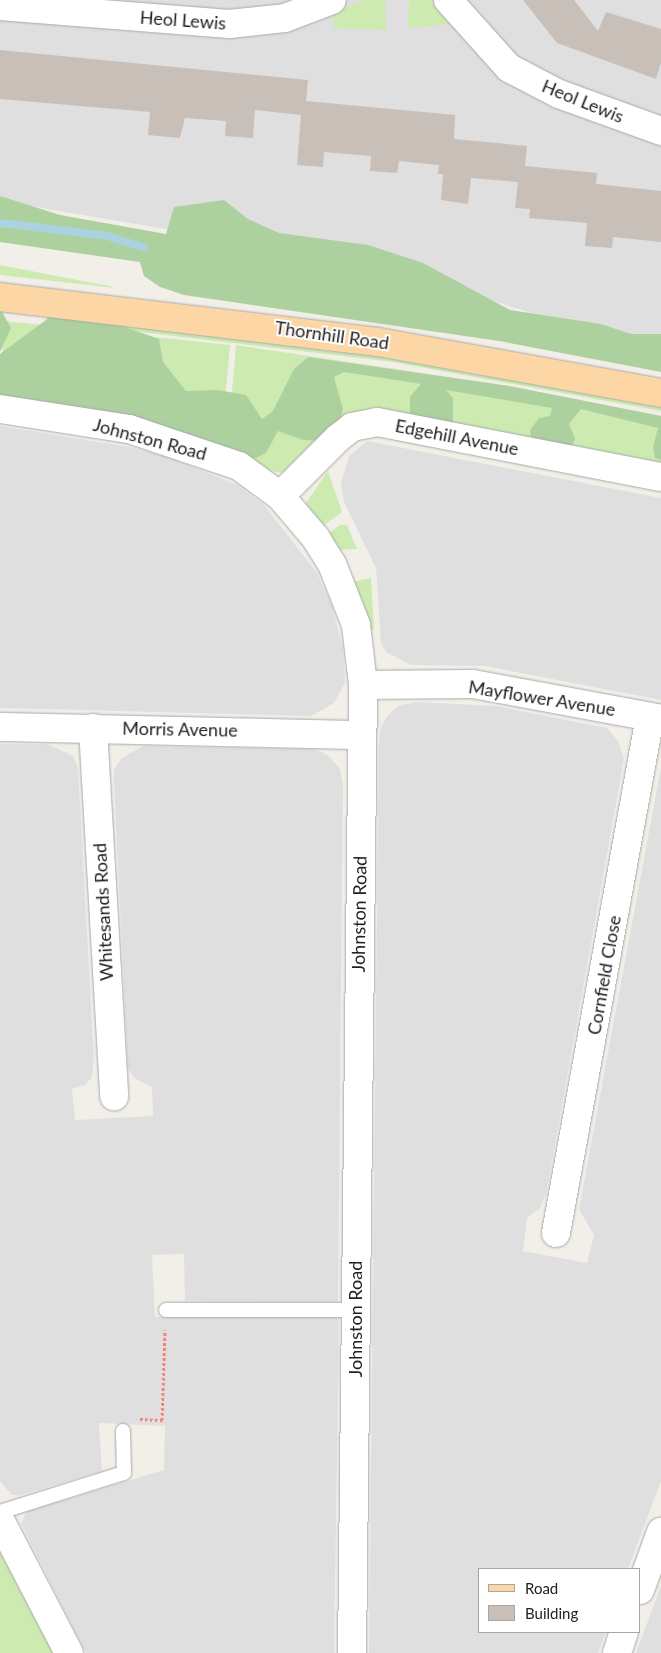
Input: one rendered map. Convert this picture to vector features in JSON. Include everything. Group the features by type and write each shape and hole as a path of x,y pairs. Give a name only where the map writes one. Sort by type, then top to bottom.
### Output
{"main road":[{"name":"Thornhill Road","path":"0,297 232,321 378,342 661,393"}],"street":[{"name":"Heol Lewis","path":"0,6 229,24 286,18 332,0"},
{"name":"Heol Lewis","path":"448,0 509,68 559,94 661,130"},
{"name":"Johnston Road","path":"0,409 129,429 167,440 239,466 280,496 315,537 332,564 356,625 363,686 360,734 352,1653"},
{"name":"Edgehill Avenue","path":"280,496 338,438 352,427 377,422 661,477"},
{"name":"Mayflower Avenue","path":"363,686 473,684 656,718"},
{"name":"Cornfield Close","path":"556,1234 656,718"},
{"name":"Morris Avenue","path":"0,727 360,734"},
{"name":"Whitesands Road","path":"93,728 114,1096"},
{"path":"0,1520 69,1653"},
{"path":"641,1587 661,1532"},
{"path":"616,1653 624,1633"}],"lane":[{"path":"166,1310 355,1310"},
{"path":"0,1512 124,1473 123,1431"}],"path":[{"path":"123,1431 124,1419 162,1420 166,1310"}],"shaded area":[{"path":"0,0 661,0 661,347 588,330 368,263 0,201"},
{"path":"0,426 129,447 171,458 237,485 264,505 317,573 332,606 343,649 345,682 334,703 311,716 0,708"},
{"path":"367,441 661,498 661,700 485,666 411,665 386,652 381,643 376,568 344,502 341,484 349,456"},
{"path":"417,702 496,706 607,728 618,741 624,759 546,1195 540,1208 527,1218 523,1251 587,1263 594,1235 579,1209 661,767 661,1481 628,1568 478,1568 478,1633 606,1633 598,1653 369,1653 379,742 381,727 388,715 400,705"},
{"path":"0,744 47,744 73,756 78,768 94,1059 92,1077 85,1085 72,1089 75,1120 153,1116 152,1087 134,1078 128,1068 114,784 114,769 122,758 143,746 315,749 329,756 340,769 343,786 338,1302 185,1301 184,1254 152,1255 155,1317 339,1317 334,1653 86,1653 21,1524 27,1511 164,1470 165,1426 99,1423 102,1471 21,1495 12,1495 0,1481"},
{"path":"661,1586 661,1653 636,1653"}],"green space":[{"path":"364,0 385,0 386,30 334,28 333,13"},
{"path":"409,0 430,0 450,24 408,28"},
{"path":"0,196 60,215 166,234 174,207 224,200 248,219 279,233 368,245 423,263 510,310 601,324 631,334 661,334 661,372 499,341 184,295 160,287 144,276 140,262 0,242"},
{"path":"0,265 109,286 115,288 0,275"},
{"path":"0,308 11,328 0,352"},
{"path":"46,313 396,358 661,406 661,411 393,362 46,321"},
{"path":"50,317 119,325 159,339 163,362 186,391 218,390 246,395 262,419 273,411 294,369 308,357 509,386 661,416 661,460 655,458 653,447 658,428 581,409 569,424 575,438 569,455 532,443 530,430 539,418 550,416 552,408 446,390 453,398 453,423 437,430 410,421 410,397 421,384 344,372 334,377 343,409 336,435 328,441 303,440 278,431 266,453 256,458 164,449 0,417 0,354"},
{"path":"4,321 230,345 221,448 0,398"},
{"path":"236,345 509,386 661,416 661,467 373,412 285,473 268,471 227,449"},
{"path":"328,471 342,512 320,528 306,503"},
{"path":"340,525 347,525 357,549 336,550 326,535"},
{"path":"371,578 374,629 367,631 352,582"},
{"path":"0,1539 57,1653 0,1653"}],"building":[{"path":"523,0 574,0 598,31 606,12 661,29 661,63 656,79 557,43"},
{"path":"0,50 308,80 306,101 455,115 454,139 527,146 525,166 597,173 596,184 661,191 661,242 613,237 612,248 585,246 587,223 529,218 530,209 515,208 518,182 471,178 468,204 441,200 443,174 438,174 439,165 399,161 397,173 370,171 371,156 324,152 323,167 297,165 301,115 255,110 253,138 225,136 226,121 185,118 180,138 148,135 150,112 0,99"}],"waterway":[{"path":"0,223 107,236 144,247"}]}
